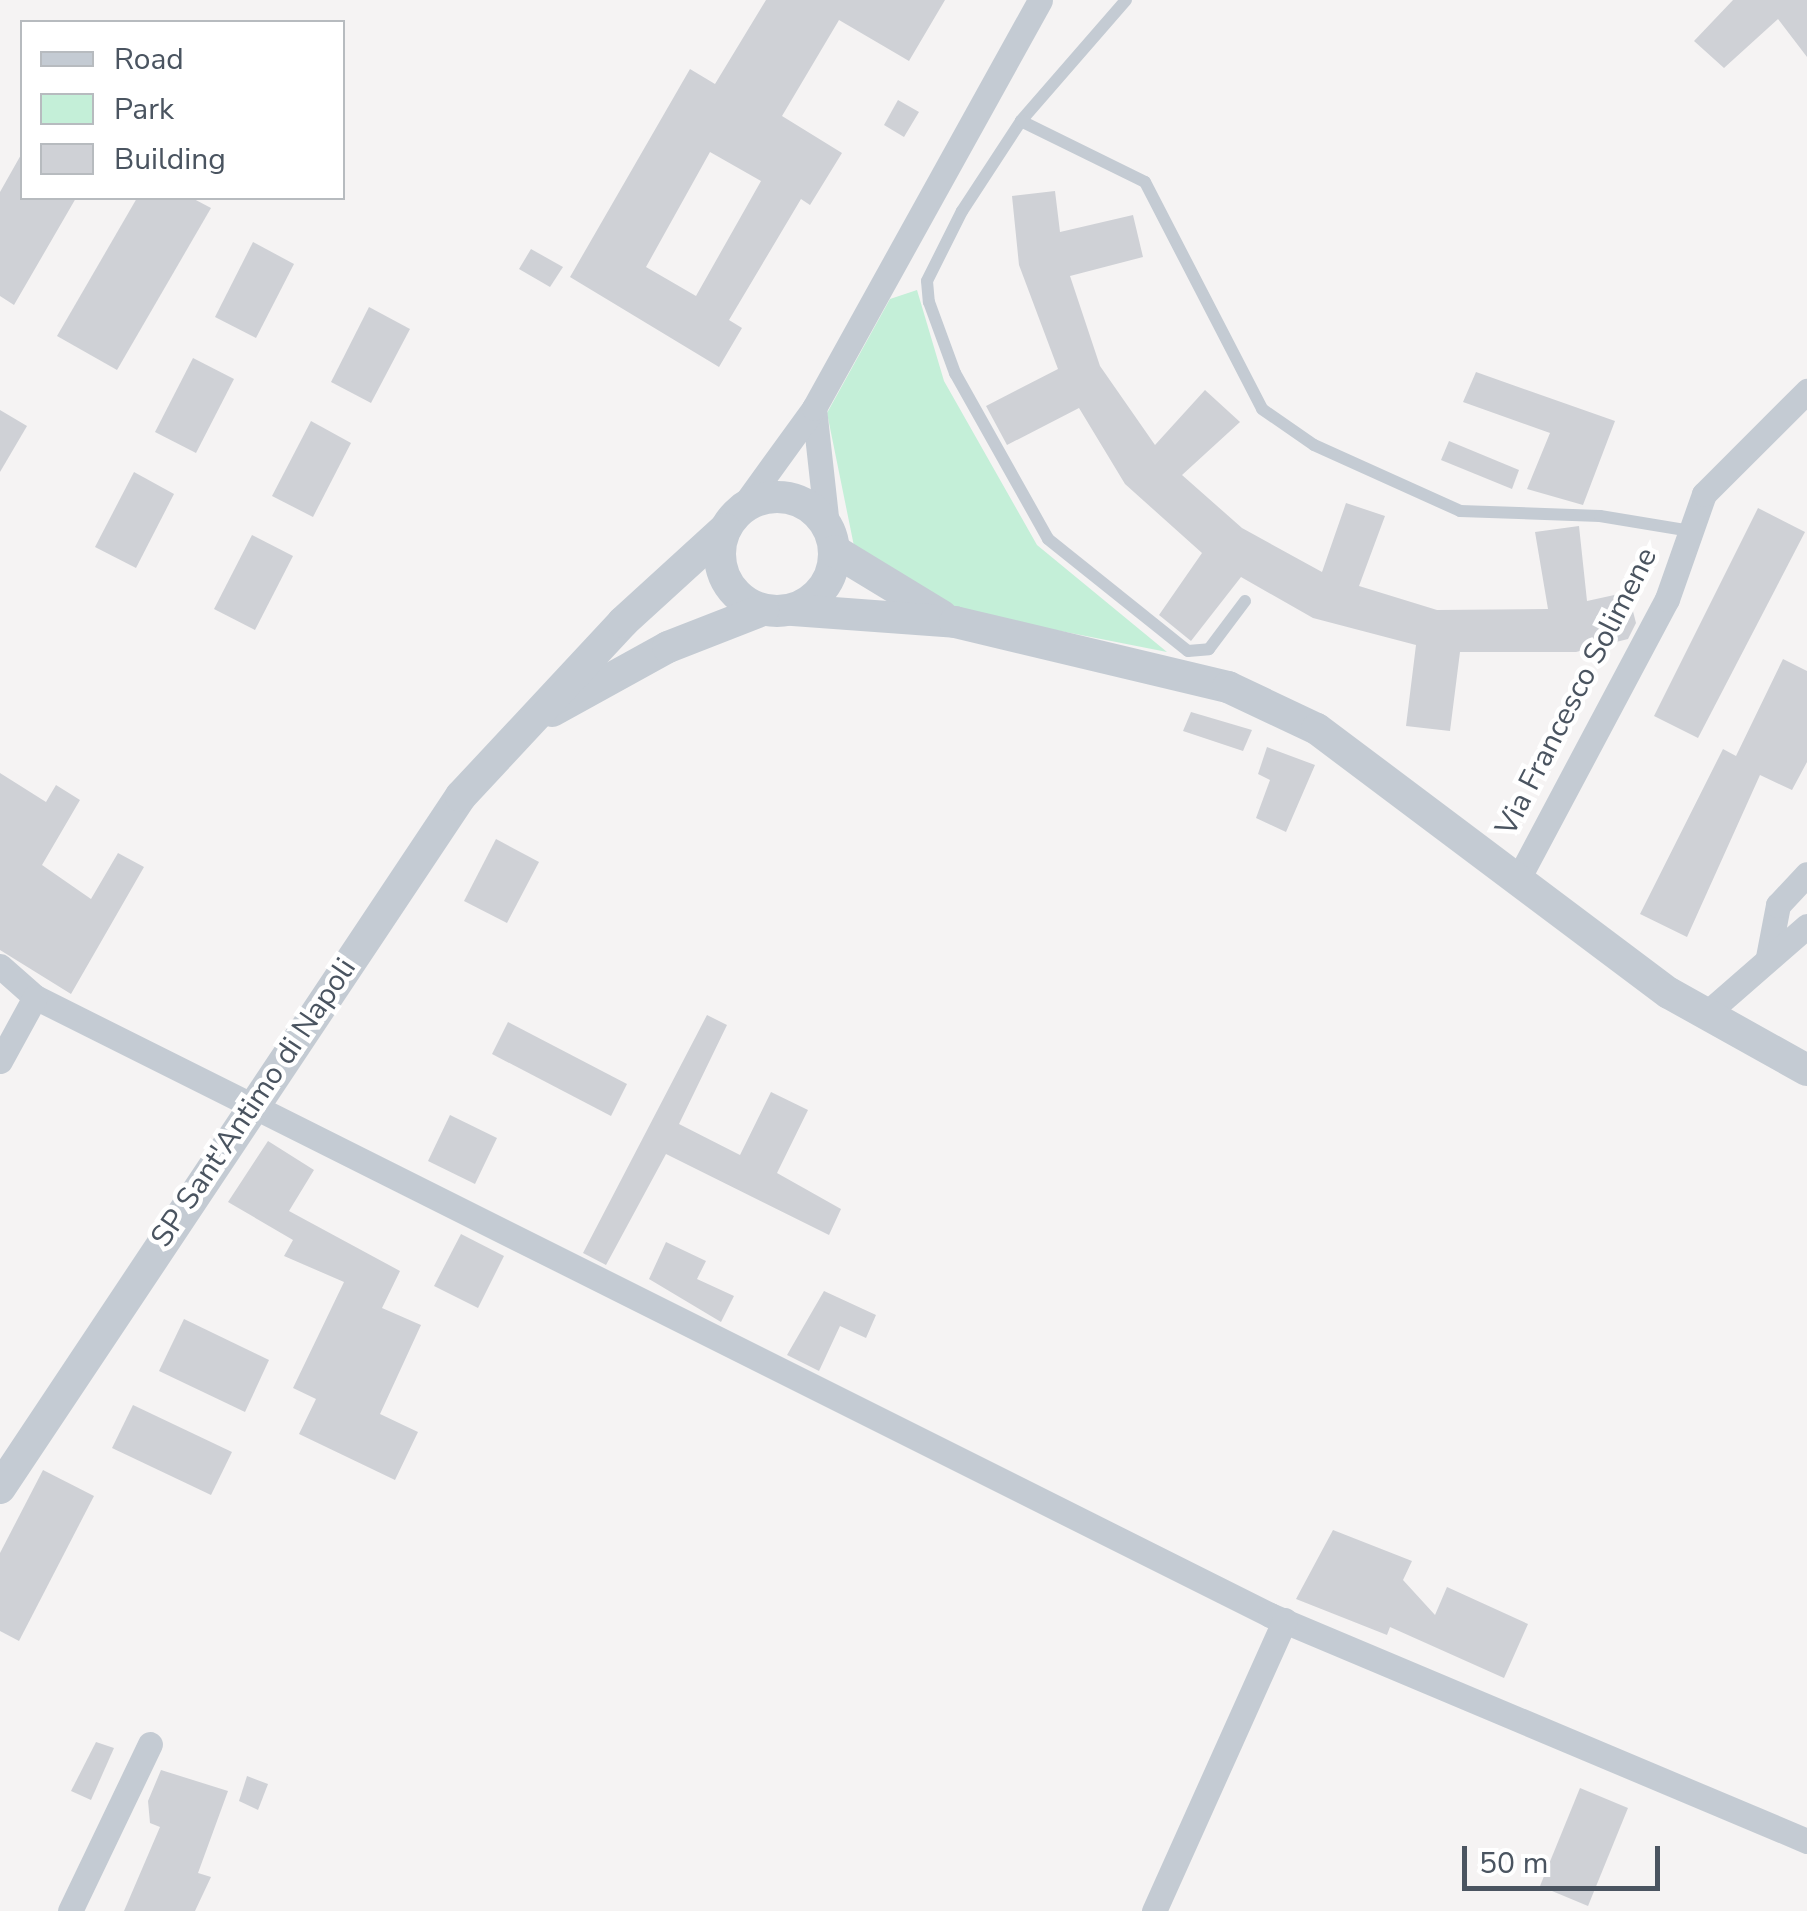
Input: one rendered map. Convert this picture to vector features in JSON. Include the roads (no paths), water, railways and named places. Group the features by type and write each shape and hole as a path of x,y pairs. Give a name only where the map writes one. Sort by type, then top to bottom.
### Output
{"street":[{"path":"1040,0 814,408 733,519 725,579 778,610 955,622 1228,686 1318,729 1518,881 1706,1014 1807,1070"},
{"name":"Via Francesco Solimene","path":"1518,881 1667,598 1691,531 1722,469 1807,390"},
{"path":"778,610 819,594 831,538 814,408"},
{"path":"733,519 797,500 831,538 955,622"},
{"name":"SP Sant'Antimo di Napoli","path":"0,1488 254,1101 461,796 522,727 733,519"},
{"name":"SP Sant'Antimo di Napoli","path":"522,727 668,648 778,610"},
{"path":"1768,957 1778,904 1807,874"},
{"path":"1706,1014 1807,926"},
{"path":"0,966 35,997 254,1101 707,1338 1286,1620 1807,1840"},
{"path":"0,1061 35,997"},
{"path":"1154,1911 1286,1620"},
{"path":"70,1911 150,1744"}],"lane":[{"path":"1126,0 1021,120 928,281 955,373 1048,540 1164,639 1209,648 1245,601"},
{"name":"Via Francesco Solimene","path":"1021,120 1145,182 1262,409 1314,445 1460,511 1600,516 1691,531"}]}
